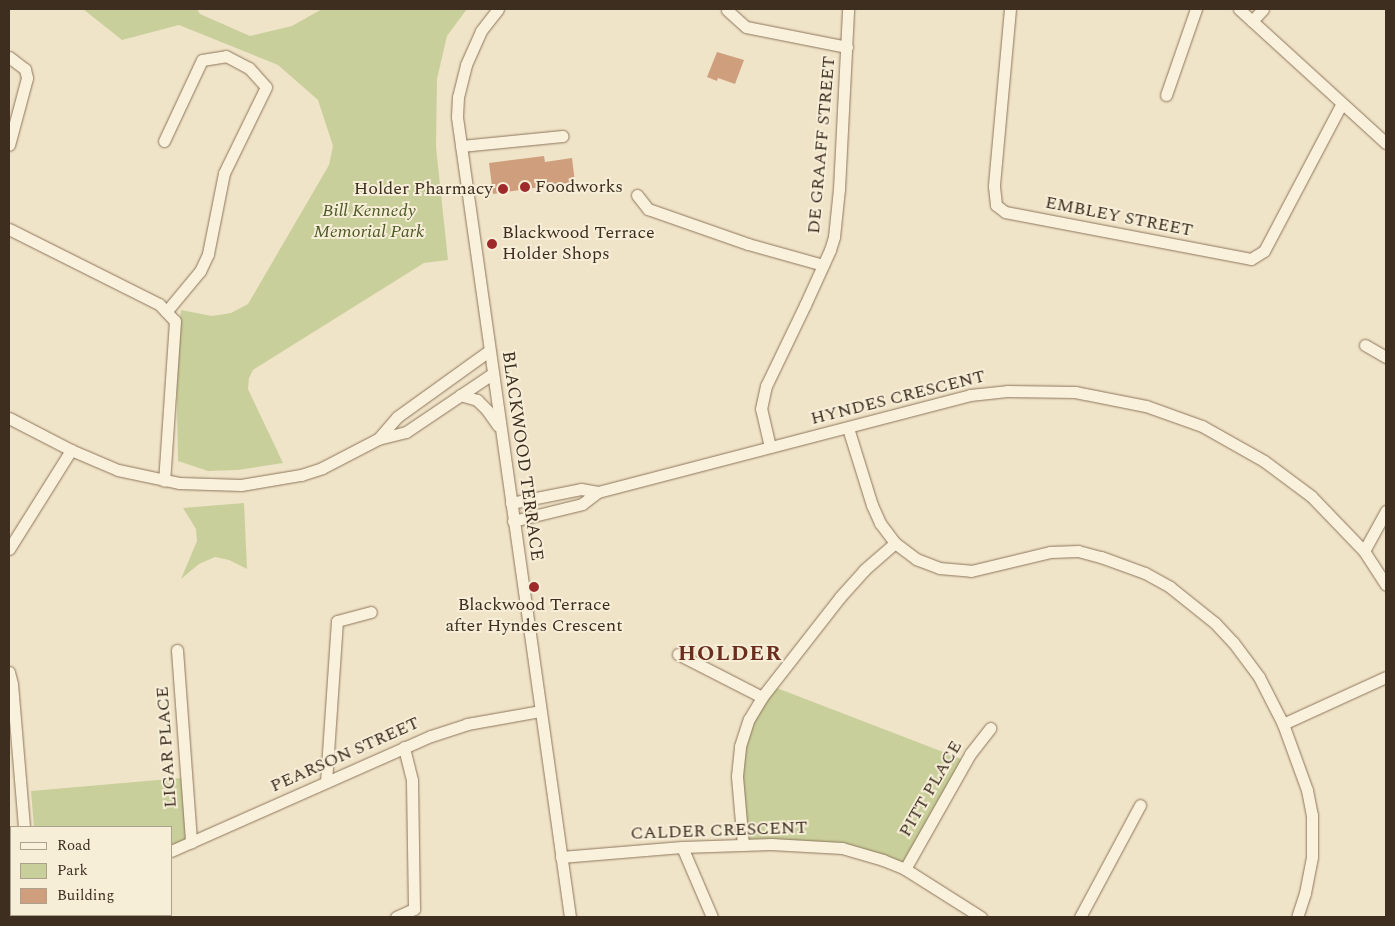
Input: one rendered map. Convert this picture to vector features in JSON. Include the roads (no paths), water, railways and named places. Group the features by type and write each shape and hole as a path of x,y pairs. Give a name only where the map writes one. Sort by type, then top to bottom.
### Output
{"street":[{"name":"BLACKWOOD TERRACE","path":"498,9 481,32 462,79 457,117 570,917"},
{"name":"DE GRAAFF STREET","path":"770,447 760,409 766,386 830,250 837,212 848,9"},
{"name":"EMBLEY STREET","path":"1010,9 994,186 996,205 1005,212 1251,259 1264,251 1342,103"},
{"path":"1166,95 1196,9"},
{"path":"1238,9 1386,143"},
{"path":"1252,21 1263,9"},
{"path":"727,10 746,27 847,46"},
{"path":"164,141 202,60 226,56 249,68 266,87 224,173 208,254 200,271 166,312"},
{"path":"9,57 25,70 27,78 9,145"},
{"path":"461,146 563,136"},
{"path":"637,195 648,209 748,244 823,265"},
{"path":"9,228 159,304 175,321 164,481"},
{"path":"1365,345 1386,357"},
{"path":"378,439 397,417 489,351"},
{"path":"9,418 71,450 118,470 164,481 212,486 240,485 282,479 322,468 378,439 406,432 492,374"},
{"name":"HYNDES CRESCENT","path":"511,503 581,490 598,492 970,395 1007,391 1074,392 1146,406 1202,426 1264,461 1311,496 1364,551 1386,585"},
{"path":"460,395 478,400 500,429"},
{"path":"848,428 876,516 895,543 926,564 955,571 971,571 1050,552 1078,551 1145,573 1170,587 1215,622 1233,642 1259,677 1283,724 1304,779 1312,815 1310,870 1297,917"},
{"path":"9,549 71,450"},
{"name":"HYNDES CRESCENT","path":"513,521 582,504 598,492"},
{"path":"1364,551 1386,511"},
{"path":"743,845 737,776 743,733 762,697 840,597 864,570 895,543"},
{"path":"326,782 337,621 372,612"},
{"name":"LIGAR PLACE","path":"177,650 191,842"},
{"path":"678,654 762,697"},
{"path":"9,672 12,684 24,826"},
{"path":"1283,724 1386,677"},
{"name":"PEARSON STREET","path":"172,851 404,747 467,724 540,711"},
{"name":"PITT PLACE","path":"905,870 970,754 990,728"},
{"path":"396,917 414,909 412,780 404,747"},
{"path":"1080,917 1140,805"},
{"name":"CALDER CRESCENT","path":"561,857 682,847 743,845 798,844 842,848 883,860 905,870 981,917"},
{"path":"682,847 712,917"}],"place":[{"name":"Foodworks","path":"525,187"},
{"name":"Holder Pharmacy","path":"503,189"},
{"name":"Blackwood Terrace Holder Shops","path":"492,244"},
{"name":"Blackwood Terrace after Hyndes Crescent","path":"534,587"}],"district":[{"name":"HOLDER","path":"730,654"}],"park label":[{"name":"Bill Kennedy Memorial Park","path":"369,222"}]}
